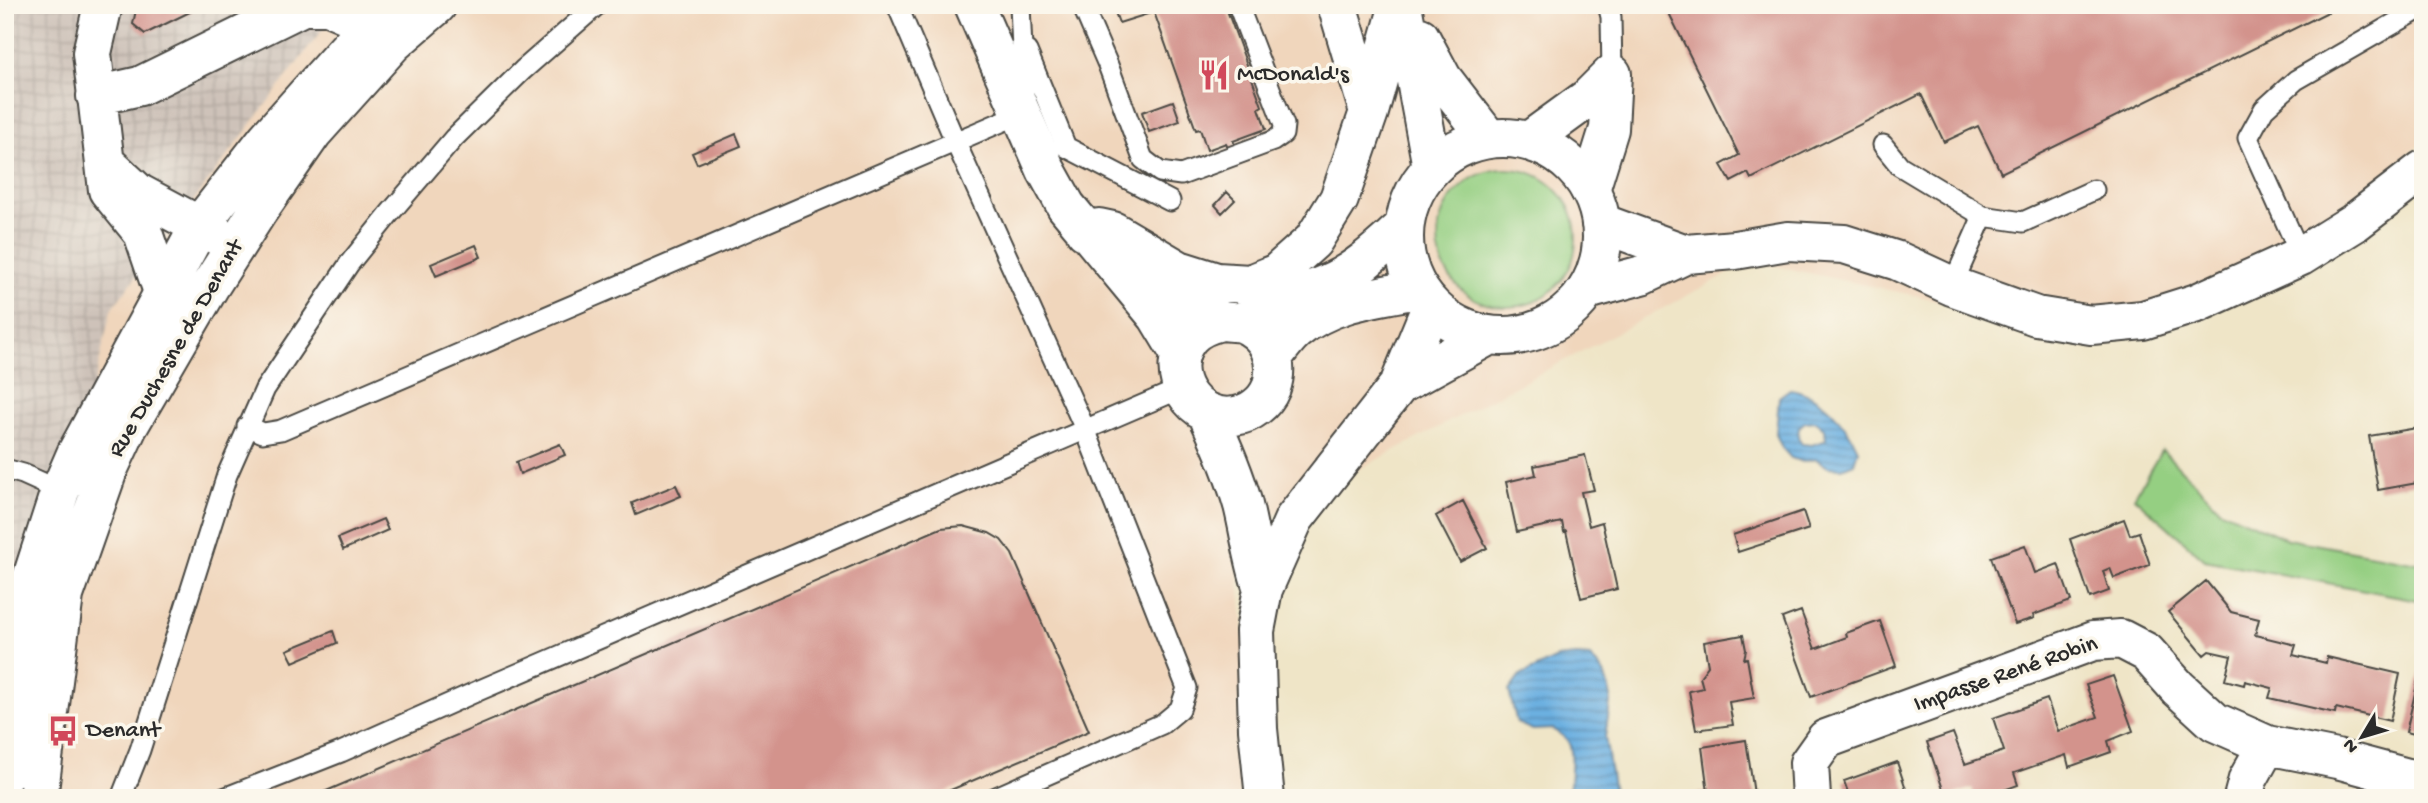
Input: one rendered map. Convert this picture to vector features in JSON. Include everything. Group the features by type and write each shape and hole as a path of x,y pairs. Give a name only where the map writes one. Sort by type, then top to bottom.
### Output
{"street":[{"path":"103,5 92,53 108,190 143,233 163,292"},
{"name":"Rue Duchesne de Denant","path":"19,778 64,595 93,509 128,427 235,245 313,132 393,43 437,5"},
{"path":"974,5 1020,114 1066,206 1157,316 1231,465 1243,506 1254,564 1263,589"},
{"path":"1337,5 1370,112"},
{"path":"1085,231 1099,228 1113,231 1179,270 1217,282 1250,284 1277,273 1313,241 1339,199 1370,112 1402,5"},
{"path":"1402,5 1441,78 1489,139"},
{"path":"1402,5 1432,167"},
{"path":"95,82 140,86 303,6 328,6 380,14"},
{"name":"Rue Duchesne de Denant","path":"19,778 27,593 60,491 75,454 200,225 267,139 380,14"},
{"path":"1529,141 1588,98 1612,74"},
{"path":"1612,74 1609,130 1596,206 1602,246 1597,269 1587,290 1569,312 1545,328 1517,336 1488,336 1457,326 1424,298 1406,260 1404,227 1413,195 1432,167 1458,148 1489,139 1509,138 1529,141 1553,152 1574,169 1596,206 1686,254"},
{"path":"104,161 138,193 235,245"},
{"path":"1587,290 1642,275 1686,254 1735,250 1788,241 1844,244 1898,261 1952,286 2036,316 2091,325 2143,320 2197,303 2301,256 2354,223 2421,174"},
{"path":"1124,274 1169,292 1231,322 1262,335 1273,356 1275,374 1269,392 1258,406 1242,415 1225,418 1190,385 1189,338 1203,326 1231,322 1302,296 1339,278 1362,263 1404,227"},
{"path":"1273,356 1294,332 1331,309 1379,296 1424,298"},
{"path":"1265,798 1258,729 1255,631 1263,589 1294,519 1399,385 1424,298"},
{"path":"1399,385 1488,336"},
{"name":"Impasse René Robin","path":"1811,798 1810,763 1826,739 2093,641 2121,639 2146,652 2178,688 2215,722 2267,745 2337,759 2423,782"},
{"path":"2243,798 2248,779 2267,745"}],"lane":[{"path":"121,798 140,750 227,475 265,389 349,264 454,138 597,5"},
{"path":"897,5 955,141 1085,429 1187,688 1180,709 1162,724 994,798"},
{"path":"247,426 263,433 281,430 1020,114 1024,95 1020,5"},
{"path":"1082,5 1143,159 1160,172 1181,175 1273,141 1283,134 1284,125 1238,5"},
{"path":"1608,5 1611,17 1612,74"},
{"path":"2301,256 2248,138 2264,109 2296,80 2423,7"},
{"path":"1022,37 1066,147 1170,201"},
{"path":"1883,145 1899,166 1983,216 2023,222 2094,190"},
{"path":"1952,286 1983,216"},
{"path":"224,798 341,752 1190,385"},
{"path":"5,469 23,474 93,509"}],"shaded area":[{"path":"5,5 341,5 111,310 47,596 17,798 5,798"},
{"path":"341,5 2423,5 2423,142 2319,230 2115,338 1752,261 1235,535 1259,798 17,798 47,596 111,310"}],"green space":[{"path":"1507,169 1533,174 1556,189 1571,212 1576,238 1571,264 1556,287 1533,302 1507,307 1481,302 1458,287 1443,264 1438,238 1443,212 1458,189 1481,174"},
{"path":"2162,450 2221,510 2287,539 2423,564 2423,601 2205,560 2134,497"}],"water":[{"path":"1790,389 1811,396 1831,411 1847,430 1858,450 1854,463 1842,468 1828,467 1816,459 1803,462 1791,458 1782,448 1776,434 1779,397","holes":["1815,421 1825,429 1826,440 1812,445 1802,444 1798,437 1799,427 1805,422"]},
{"path":"1590,657 1604,673 1611,696 1605,737 1615,798 1569,798 1572,759 1567,740 1553,729 1533,730 1517,723 1509,691 1520,676 1557,658"}],"building":[{"path":"137,5 204,5 145,34 133,24"},
{"name":"McDonald's","path":"1104,5 1225,5 1262,106 1259,108 1266,129 1233,141 1236,147 1228,150 1226,143 1207,150 1200,129 1196,130 1154,12 1119,23 1113,7 1105,10"},
{"path":"1665,5 2342,5 2001,173 1978,126 1944,142 1921,94 1751,179 1748,173 1731,182 1721,165 1739,155"},
{"path":"1173,101 1180,121 1149,132 1142,112"},
{"path":"736,134 741,146 697,164 692,153"},
{"path":"1227,192 1235,200 1222,213 1215,205"},
{"path":"476,245 481,257 436,276 431,264"},
{"path":"2423,427 2423,482 2378,490 2369,436"},
{"path":"560,444 565,455 520,474 516,462"},
{"path":"1585,455 1594,490 1581,492 1589,526 1602,522 1617,589 1581,598 1562,522 1517,532 1506,482 1536,475 1534,466"},
{"path":"676,485 681,496 636,515 632,503"},
{"path":"1463,501 1487,548 1460,562 1436,516"},
{"path":"1803,511 1809,529 1738,552 1733,535"},
{"path":"383,519 388,530 343,550 338,538"},
{"path":"2124,519 2130,535 2139,532 2150,565 2114,578 2110,568 2103,571 2109,591 2090,598 2070,539"},
{"path":"963,526 989,533 1001,540 1012,554 1089,731 932,798 310,798 941,528"},
{"path":"2025,545 2035,573 2058,564 2071,601 2015,624 1991,557"},
{"path":"2206,581 2231,612 2259,619 2255,635 2296,645 2293,655 2326,663 2327,657 2400,674 2390,721 2336,708 2335,713 2269,698 2272,688 2245,681 2244,685 2225,680 2231,656 2209,651 2204,655 2168,612"},
{"path":"1801,611 1815,649 1847,637 1846,633 1880,621 1896,666 1811,697 1782,618"},
{"path":"333,631 337,643 293,662 287,650"},
{"path":"1743,635 1746,650 1744,659 1747,658 1754,698 1729,702 1733,725 1696,730 1689,691 1703,688 1700,677 1708,666 1704,642"},
{"path":"2423,663 2423,736 2406,732"},
{"path":"2113,676 2133,731 2108,741 2111,752 2069,767 2066,755 2014,773 2018,785 1982,798 1975,798 1972,788 1946,798 1927,742 1953,733 1965,764 2004,751 1993,718 2047,699 2058,731 2098,717 2086,685"},
{"path":"1746,740 1754,794 1757,798 1698,798 1698,793 1708,792 1702,747"},
{"path":"1897,762 1909,798 1850,798 1844,781"},
{"path":"2153,792 2175,797 2175,798 2151,798"}],"place":[{"name":"McDonald's","path":"1214,75"},
{"name":"Denant","path":"63,731"}]}
